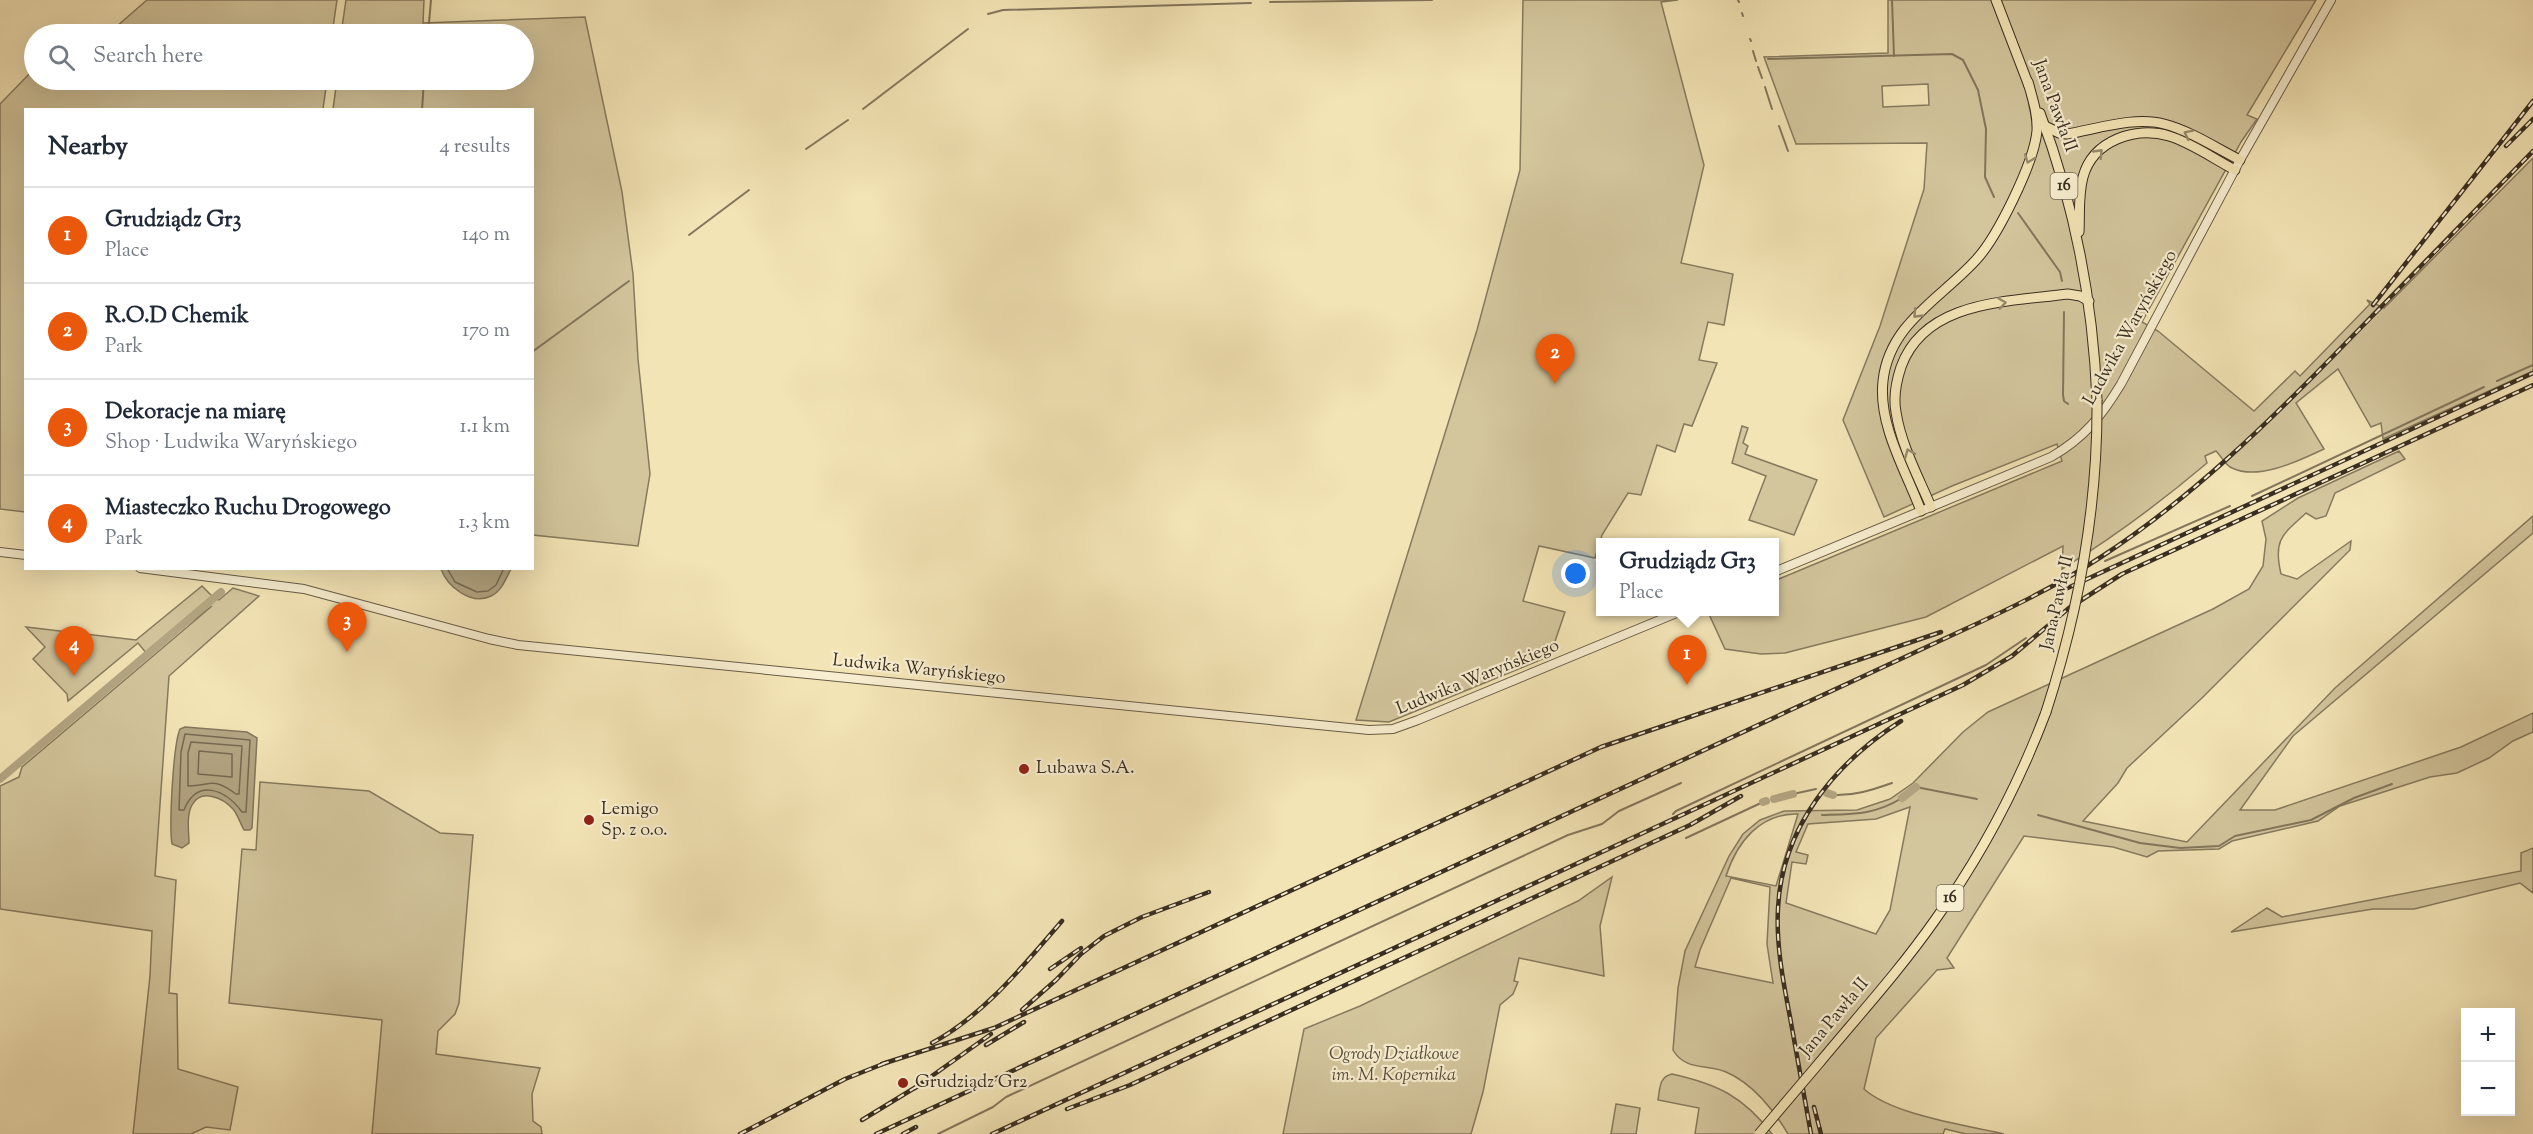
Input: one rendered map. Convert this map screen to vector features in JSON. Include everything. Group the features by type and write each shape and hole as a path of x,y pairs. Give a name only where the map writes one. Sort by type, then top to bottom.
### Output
{"main road":[{"name":"Jana Pawła II","path":"1759,1134 1905,959 1960,884 2018,779 2046,712 2075,612 2088,543 2094,490 2097,400 2089,301 2066,193 2045,126 1996,0"},
{"path":"1921,511 1884,412 1883,382 1887,359 1907,324 1975,261 1992,239 2025,170 2037,132 2037,121 2028,81"},
{"path":"2045,126 2067,134 2123,124 2163,123 2178,128 2241,160"},
{"path":"2079,247 2080,188 2083,174 2096,154 2109,143 2136,133 2148,132 2168,136 2235,170"},
{"path":"1931,507 1904,443 1896,411 1896,381 1914,342 1931,326 1953,313 1988,305 2068,294 2089,301"}],"street":[{"name":"Ludwika Waryńskiego","path":"1779,570 2051,457 2086,433 2121,384 2235,170 2331,0"},
{"path":"0,552 24,555"},
{"name":"Ludwika Waryńskiego","path":"156,570 304,589 518,645 1369,730 1393,729 1418,720 1669,616"}],"green space":[{"path":"147,0 337,0 333,24 119,24"},
{"path":"346,0 424,0 423,23 585,17 622,192 633,274 638,359 650,474 638,546 534,535 534,108 333,108 336,90 534,90 534,24 342,24"},
{"path":"1523,0 1678,0 1661,2 1704,165 1681,263 1733,274 1724,325 1708,322 1699,360 1717,363 1692,426 1684,424 1675,452 1657,445 1641,495 1628,493 1601,538 1596,538 1595,558 1539,546 1523,601 1565,612 1550,656 1389,722 1356,720 1477,330 1520,170"},
{"path":"1888,0 2316,0 2247,115 2257,119 2241,142 2142,322 2158,331 2254,411 2295,371 2300,376 2370,304 2367,300 2384,308 2533,158 2533,371 2383,439 2381,423 2371,427 2338,369 2296,403 2324,449 2267,471 2254,472 2230,467 2216,451 2205,456 2207,463 2172,492 2119,532 2062,569 2063,546 1926,617 1785,653 1761,654 1725,649 1710,616 1779,616 1779,579 2062,461 2057,444 1952,486 1884,517 1843,420 1880,326 1924,189 1927,143 1796,144 1764,57 1888,53","holes":["1928,84 1929,105 1883,107 1882,86"]},
{"path":"24,79 24,90 326,90 323,108 24,108 24,512 0,509 0,104"},
{"path":"1742,426 1748,428 1743,443 1748,446 1745,454 1817,480 1794,535 1749,520 1766,476 1732,463"},
{"path":"2399,451 2405,459 2335,493 2326,516 2316,519 2306,513 2285,533 2278,553 2281,574 2297,579 2351,541 2350,550 2202,698 2127,768 2118,783 2083,821 2187,842 2335,688 2533,516 2533,533 2293,736 2240,810 2275,810 2461,747 2533,713 2533,732 2513,741 2489,758 2457,773 2430,777 2340,806 2318,821 2232,841 2219,849 2158,851 2147,857 2113,847 2024,836 1947,958 1954,968 1937,970 1876,1038 1864,1089 1893,1106 1911,1112 2004,1134 1966,1134 1945,1129 1943,1134 1788,1134 1769,1107 1745,1083 1726,1072 1690,1064 1678,1057 1673,1050 1678,988 1685,951 1729,856 1743,834 1760,820 1784,811 1857,810 1890,799 1913,783 1963,732 1988,712 2213,609 2249,589 2263,566 2266,539 2262,521 2298,498","holes":["1910,807 1890,910 1876,934 1786,903 1792,862 1806,864 1808,855 1796,852 1808,824 1876,819","1798,814 1776,886 1726,876 1744,841 1761,824 1772,818","1731,878 1770,887 1767,944 1773,983 1695,967"]},
{"path":"202,586 219,600 233,588 259,596 169,676 155,876 176,880 169,993 177,994 178,1069 238,1087 230,1130 206,1127 191,1134 133,1134 150,976 152,931 0,909 0,786 19,777 22,767 212,606 147,654 138,643 68,701 67,694 33,659 45,647 26,627 136,640"},
{"path":"260,782 369,791 440,833 473,835 459,1003 455,1014 438,1031 436,1054 540,1068 532,1094 533,1121 541,1127 542,1134 372,1134 382,1020 229,1003 242,849 256,850"},
{"path":"2533,848 2533,893 2520,883 2414,909 2373,909 2231,932 2267,908 2282,917 2521,871 2521,853"},
{"name":"Ogrody Działkowe im. M. Kopernika","path":"1612,877 1600,926 1604,976 1519,958 1514,981 1518,982 1513,994 1500,1005 1483,1092 1471,1134 1283,1134 1304,1029 1360,1006 1578,901"},
{"path":"1672,1074 1703,1082 1728,1094 1750,1110 1772,1134 1695,1134 1699,1108 1658,1100 1662,1080"},
{"path":"1616,1104 1640,1108 1636,1134 1611,1134"}],"water":[{"path":"442,570 510,570 498,591 483,598 461,593"},
{"path":"185,727 247,732 257,738 252,828 250,830 244,830 229,805 218,798 206,796 196,800 190,809 189,843 182,848 172,844 171,804 175,751 180,729"}],"waterway":[{"path":"429,24 431,0"},
{"path":"1270,2 1432,0"},
{"path":"1892,0 1894,56"},
{"path":"988,14 1003,10 1251,3"},
{"path":"863,109 968,29"},
{"path":"1753,51 1756,61"},
{"path":"1768,59 1952,54 1963,60 1978,90 1986,129 1985,177 1994,197"},
{"path":"1758,67 1762,78"},
{"path":"1765,87 1772,109"},
{"path":"422,108 423,90"},
{"path":"806,149 848,120"},
{"path":"1779,126 1788,151"},
{"path":"689,235 749,190"},
{"path":"2018,213 2060,272 2062,281"},
{"path":"534,351 629,281"},
{"path":"2064,312 2063,395 2064,401 2068,404"},
{"path":"2497,381 2533,365"},
{"path":"2252,496 2484,387"},
{"path":"2105,561 2230,506"},
{"path":"0,779 221,592"},
{"path":"1673,814 1986,665 2026,638"},
{"path":"938,1134 993,1107 1006,1097 1568,835 1602,824 1619,811 1681,783"},
{"path":"1833,795 1856,793 1892,783"},
{"path":"2038,815 2140,843 2180,848 2219,846 2235,836 2311,820 2354,798 2392,784"},
{"path":"1916,787 1977,799"},
{"path":"1902,798 1916,787"},
{"path":"1793,794 1816,789"},
{"path":"1827,793 1833,795"},
{"path":"1774,799 1793,794"},
{"path":"1822,815 1873,811 1902,798"},
{"path":"1686,838 1763,802"}],"railway":[{"path":"2373,305 2533,101"},
{"path":"2506,146 2533,119"},
{"path":"876,1134 1979,623 2067,578 2134,535 2226,460 2312,377 2533,151"},
{"path":"2059,592 2533,373"},
{"path":"992,1134 1963,685 2012,656 2069,608 2122,574 2533,385"},
{"path":"882,1064 994,1028 1601,747 1941,632"},
{"path":"1811,1134 1781,963 1778,908 1782,878 1801,824 1816,800 1834,777 1855,757 1901,721"},
{"path":"1067,1109 1130,1085 1690,825 1741,796"},
{"path":"1022,1010 1081,954 1104,936 1142,917 1209,892"},
{"path":"932,1043 951,1032 986,1004 1018,972 1062,921"},
{"path":"1050,969 1081,948"},
{"path":"986,1045 1024,1022"},
{"path":"915,1088 991,1034"},
{"path":"740,1134 845,1079 888,1062"},
{"path":"862,1120 921,1084"},
{"path":"1814,1107 1821,1134"},
{"path":"903,1134 916,1127"}],"place":[{"name":"R.O.D Chemik","path":"1555,384"},
{"name":"Dekoracje na miarę","path":"347,652"},
{"name":"Miasteczko Ruchu Drogowego","path":"74,676"},
{"name":"Grudziądz Gr3","path":"1687,685"},
{"name":"Lubawa S.A.","path":"1024,769"},
{"name":"Lemigo Sp. z o.o.","path":"589,820"},
{"name":"Grudziądz Gr2","path":"903,1083"}]}
